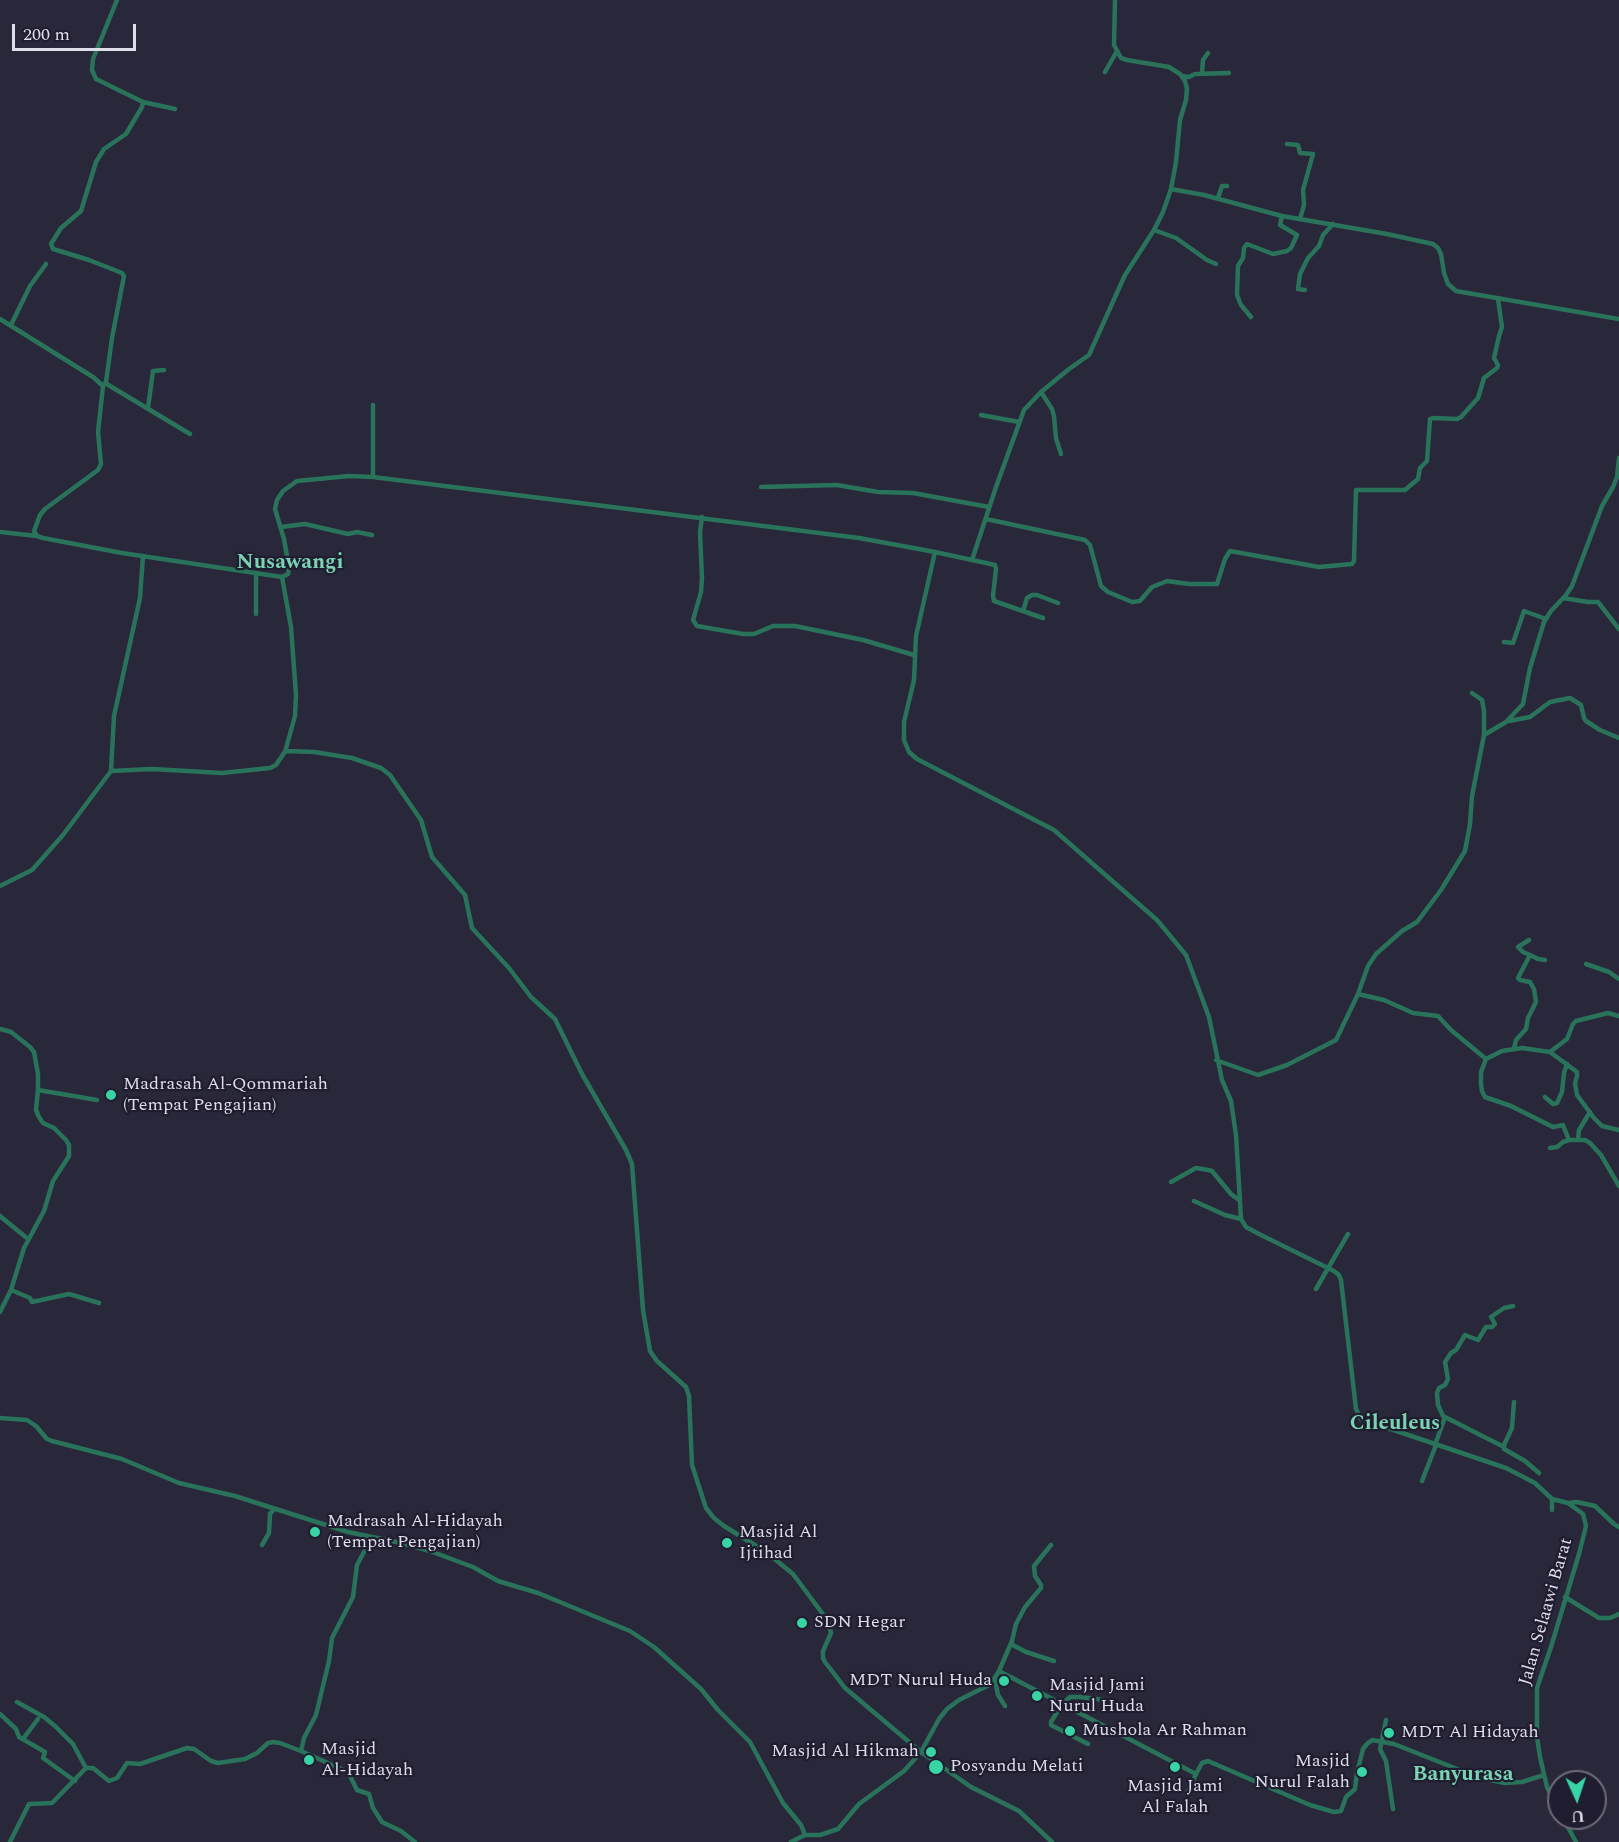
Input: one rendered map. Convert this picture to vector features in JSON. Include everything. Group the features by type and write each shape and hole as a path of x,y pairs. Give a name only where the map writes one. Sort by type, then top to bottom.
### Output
{"street":[{"path":"117,0 93,58 92,70 96,79 143,102 175,109"},
{"path":"972,560 1024,410 1041,392 1089,355 1125,275 1154,230 1171,189 1180,120 1187,89 1181,76 1169,67 1124,59 1117,51 1114,36 1115,0"},
{"path":"1105,72 1117,51"},
{"path":"1202,74 1203,60 1208,53"},
{"path":"1181,76 1229,73"},
{"path":"37,536 34,531 45,509 98,470 101,464 98,432 104,384 124,276 122,273 89,260 53,249 51,244 61,228 81,211 96,162 104,149 126,134 143,102"},
{"path":"1287,144 1298,145 1300,153 1313,154 1303,190 1304,203 1300,219"},
{"path":"1218,198 1222,186 1227,186"},
{"path":"1171,189 1218,198 1282,216 1434,244 1441,254 1444,273 1450,288 1456,291 1619,319"},
{"path":"1252,215 1254,208"},
{"path":"1251,317 1237,295 1238,266 1247,244 1273,254 1291,248 1297,235 1280,225 1282,216"},
{"path":"1305,290 1298,289 1299,275 1308,258 1319,246 1323,235 1333,224"},
{"path":"1154,230 1176,238 1216,264"},
{"path":"11,325 30,286 46,264"},
{"path":"986,519 1086,541 1090,545 1101,586 1108,592 1132,602 1140,600 1152,587 1167,581 1217,584 1230,551 1319,567 1352,564 1354,561 1356,490 1406,489 1418,479 1420,468 1427,461 1430,419 1458,419 1461,417 1478,398 1484,378 1497,368 1498,365 1494,358 1502,328 1498,299"},
{"path":"0,319 190,434"},
{"path":"148,408 153,371 164,370"},
{"path":"1041,392 1052,409 1061,454"},
{"path":"373,405 373,477"},
{"path":"981,415 1019,422"},
{"path":"1484,735 1506,722 1523,704 1530,668 1546,619 1572,586 1602,506 1613,488 1619,458"},
{"path":"0,531 282,577 289,571 284,539 275,509 277,500 283,491 297,481 349,476 389,477 859,538 935,552 995,565 994,601 1043,618"},
{"path":"761,487 837,485 878,492 913,493 989,507"},
{"path":"702,517 701,592 693,620 697,626 743,634 754,634 773,626 795,626 863,640 914,655"},
{"path":"281,527 306,524 348,534 357,532 372,535"},
{"path":"935,552 916,636 914,680 904,722 904,740 909,752 917,759 1054,830 1157,920 1186,955 1209,1017 1221,1080 1231,1101 1241,1219 1246,1227 1339,1275 1357,1414 1369,1423 1506,1468 1535,1483 1552,1499 1595,1506 1619,1527"},
{"path":"0,886 32,870 63,835 111,771 114,717 140,598 143,556"},
{"path":"256,573 256,614"},
{"path":"111,771 153,769 222,773 270,768 276,765 285,752 295,716 296,695 291,627 282,577"},
{"path":"1023,611 1029,596 1032,595 1058,603"},
{"path":"1563,598 1588,603 1598,602 1619,629"},
{"path":"1504,642 1513,643 1524,610 1546,619"},
{"path":"1216,1060 1258,1075 1287,1065 1336,1040 1358,994 1368,966 1377,954 1402,931 1417,922 1441,890 1465,851 1470,824 1472,796 1484,735 1482,700 1472,693"},
{"path":"1506,722 1530,717 1550,702 1570,698 1581,705 1586,721 1619,738"},
{"path":"285,752 352,758 387,772 421,820 432,857 465,896 474,932 509,968 531,997 555,1019 569,1050 632,1164 642,1296 650,1351 657,1361 686,1387 689,1396 692,1465 706,1508 724,1526 766,1552 793,1574 829,1625 831,1633 823,1651 825,1662 845,1688 921,1752 971,1787 1019,1811 1052,1842"},
{"path":"1528,940 1518,947 1530,956 1545,960"},
{"path":"1514,1048 1516,1040 1526,1029 1528,1018 1536,1003 1534,989 1530,982 1518,978 1530,956"},
{"path":"1586,964 1609,972 1619,979"},
{"path":"1358,994 1384,1000 1413,1013 1438,1016 1486,1059"},
{"path":"1550,1052 1567,1039 1576,1021 1608,1013 1619,1016"},
{"path":"0,1029 11,1032 34,1052 38,1074 36,1110 43,1123 54,1128 69,1145 69,1156 53,1181 44,1211 28,1239 11,1290 0,1312"},
{"path":"1569,1140 1563,1125 1553,1127 1511,1106 1485,1097 1482,1091 1481,1072 1486,1059 1514,1048 1550,1052 1578,1074 1575,1083 1576,1095 1602,1126 1619,1130"},
{"path":"1545,1097 1553,1104 1557,1104 1563,1090 1567,1064"},
{"path":"38,1090 97,1100"},
{"path":"1578,1140 1578,1132 1590,1112"},
{"path":"1550,1148 1569,1140 1587,1141 1597,1150 1617,1178 1619,1186"},
{"path":"1171,1182 1196,1168 1208,1170 1239,1200"},
{"path":"1194,1202 1241,1219"},
{"path":"0,1216 28,1239"},
{"path":"1316,1289 1348,1234"},
{"path":"11,1290 30,1298 32,1302 69,1294 99,1303"},
{"path":"1513,1306 1492,1315 1490,1318 1495,1324 1491,1328 1486,1327 1478,1340 1465,1335 1456,1350 1448,1357 1445,1366 1448,1379 1445,1385 1439,1388 1437,1398 1440,1412 1445,1417 1504,1447 1507,1452 1525,1461 1539,1473"},
{"path":"1504,1447 1512,1428 1514,1402"},
{"path":"1422,1481 1445,1417"},
{"path":"0,1418 27,1420 52,1441 122,1459 179,1483 235,1496 348,1532 430,1551 472,1567 498,1581 538,1593 630,1631 645,1640 701,1689 717,1710 750,1742 783,1803 801,1825 805,1835"},
{"path":"1552,1499 1552,1510"},
{"name":"Jalan Selaawi Barat","path":"1547,1787 1537,1737 1537,1688 1586,1526 1580,1511 1568,1503"},
{"path":"261,1545 268,1533 270,1514 274,1509"},
{"path":"301,1751 304,1738 318,1707 330,1661 332,1638 353,1597 357,1564 372,1537"},
{"path":"791,1842 805,1835 820,1835 835,1831 859,1804 904,1771 921,1752 947,1709 958,1700 986,1688 994,1680 1011,1644 1016,1624 1041,1585 1035,1576 1034,1566 1051,1545"},
{"path":"1565,1597 1599,1618 1610,1618 1619,1614"},
{"path":"1011,1644 1053,1661"},
{"path":"999,1671 1196,1774"},
{"path":"994,1680 999,1698 1005,1706"},
{"path":"1088,1744 1050,1725 1067,1699 1074,1697 1104,1700"},
{"path":"17,1702 55,1726 73,1744 86,1768"},
{"path":"0,1714 16,1729 19,1736 45,1752 43,1758 75,1781"},
{"path":"23,1739 38,1719"},
{"path":"1386,1720 1380,1750 1386,1761 1393,1809"},
{"path":"1187,1794 1202,1763 1209,1761 1310,1805 1338,1813 1343,1808 1346,1797 1355,1788 1365,1746 1372,1740 1394,1744 1480,1778 1505,1784 1522,1782 1544,1775"},
{"path":"10,1842 29,1804 51,1803 86,1768 93,1768 109,1781 117,1778 127,1763 140,1764 187,1748 194,1749 218,1763 245,1760 268,1743 273,1742 301,1751 351,1774 357,1790 369,1794 373,1808 382,1822 401,1831 415,1842"}],"place":[{"name":"Madrasah Al-Qommariah (Tempat Pengajian)","path":"111,1095"},
{"name":"Madrasah Al-Hidayah (Tempat Pengajian)","path":"315,1532"},
{"name":"Masjid Al Ijtihad","path":"727,1543"},
{"name":"SDN Hegar","path":"802,1623"},
{"name":"MDT Nurul Huda","path":"1004,1681"},
{"name":"Masjid Jami Nurul Huda","path":"1037,1696"},
{"name":"Mushola Ar Rahman","path":"1070,1731"},
{"name":"MDT Al Hidayah","path":"1389,1733"},
{"name":"Masjid Al Hikmah","path":"931,1752"},
{"name":"Masjid Al-Hidayah","path":"309,1760"},
{"name":"Posyandu Melati","path":"936,1767"},
{"name":"Masjid Jami Al Falah","path":"1175,1767"},
{"name":"Masjid Nurul Falah","path":"1362,1772"}],"district":[{"name":"Nusawangi","path":"290,564"},
{"name":"Cileuleus","path":"1395,1425"},
{"name":"Banyurasa","path":"1463,1776"}]}
